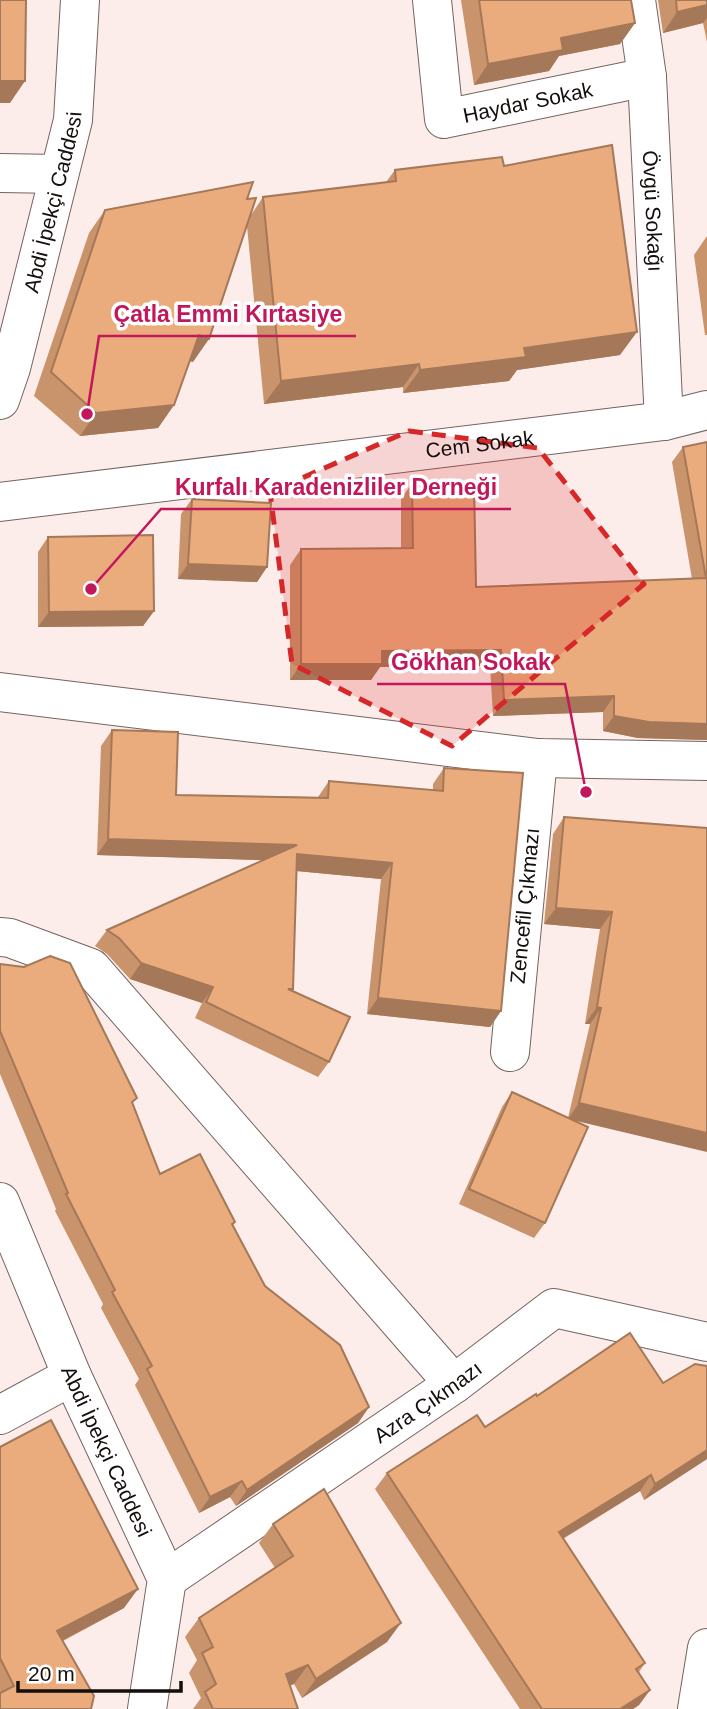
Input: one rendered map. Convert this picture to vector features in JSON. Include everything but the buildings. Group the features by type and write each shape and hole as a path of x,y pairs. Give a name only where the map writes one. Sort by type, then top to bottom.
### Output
{"street":[{"name":"Abdi İpekçi Caddesi","path":"0,400 12,368 73,120 80,0"},
{"name":"Haydar Sokak","path":"432,0 444,119 647,77"},
{"name":"Övgü Sokağı","path":"636,0 647,77 664,421"},
{"path":"0,173 59,174"},
{"name":"Cem Sokak","path":"0,502 664,421 707,410"},
{"path":"0,692 538,758 707,761"},
{"name":"Zencefil Çıkmazı","path":"510,1052 538,758"},
{"path":"0,937 10,938 91,968 454,1384"},
{"name":"Abdi İpekçi Caddesi","path":"0,1202 72,1376 167,1579"},
{"name":"Azra Çıkmazı","path":"167,1579 454,1384 554,1308 707,1342"},
{"path":"0,1415 72,1376"},
{"path":"147,1709 167,1579"},
{"path":"696,1709 707,1648"}],"highlighted area":[{"path":"409,431 538,448 644,584 452,746 292,664 270,492"}],"place":[{"name":"Çatla Emmi Kırtasiye","path":"87,414"},
{"name":"Kurfalı Karadenizliler Derneği","path":"91,589"},
{"name":"Gökhan Sokak","path":"586,792"}]}
